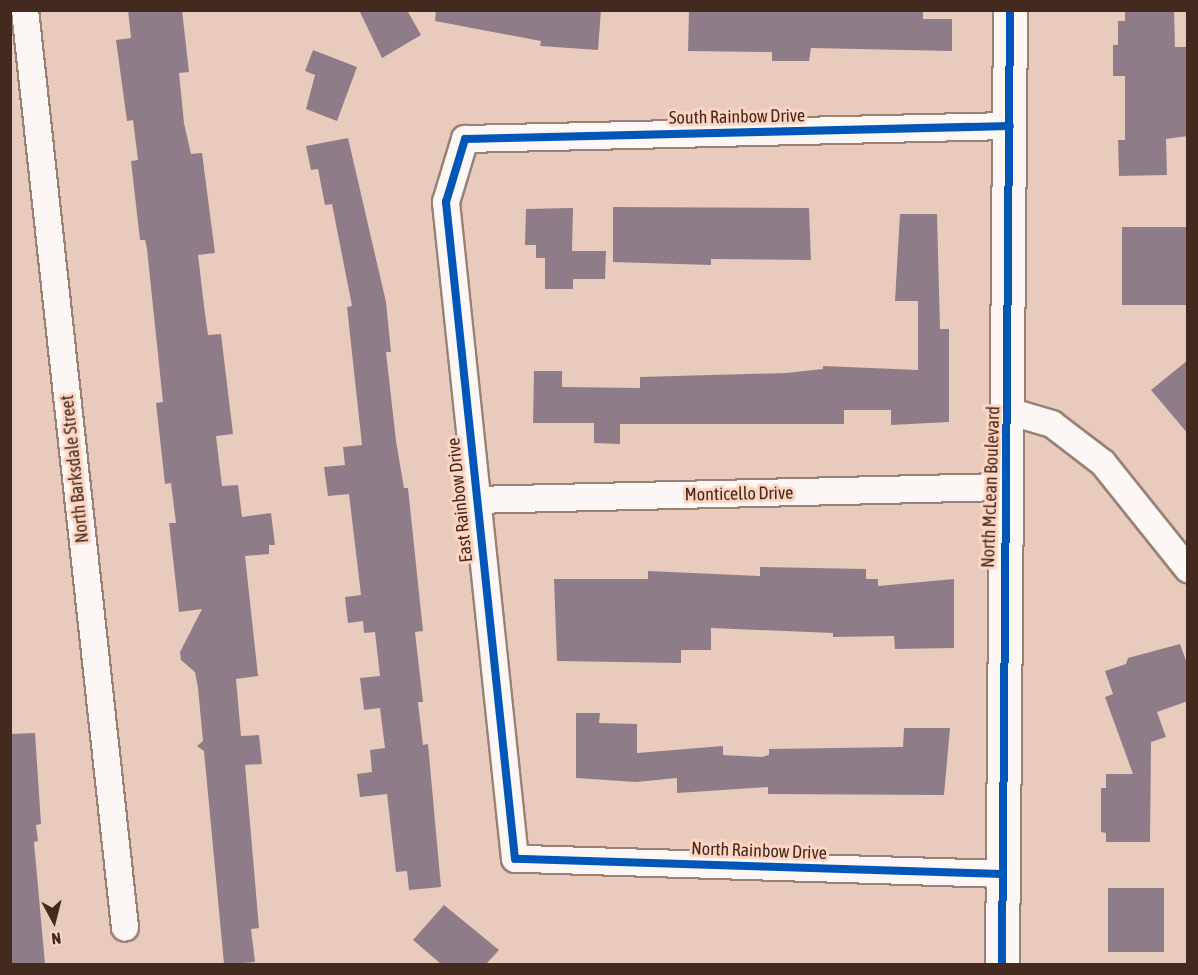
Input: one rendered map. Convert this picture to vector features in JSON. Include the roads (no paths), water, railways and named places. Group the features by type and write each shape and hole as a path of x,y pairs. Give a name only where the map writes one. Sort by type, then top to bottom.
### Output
{"main road":[{"name":"North McLean Boulevard","path":"1002,964 1004,487 1008,411 1010,10"}],"street":[{"name":"North Barksdale Street","path":"25,10 125,928"},
{"name":"South Rainbow Drive","path":"465,139 1010,126"},
{"name":"East Rainbow Drive","path":"465,139 446,202 474,500 515,859"},
{"path":"1008,411 1052,424 1103,463 1188,569"},
{"name":"Monticello Drive","path":"474,500 1004,487"},
{"name":"North Rainbow Drive","path":"515,859 1002,874"}]}
